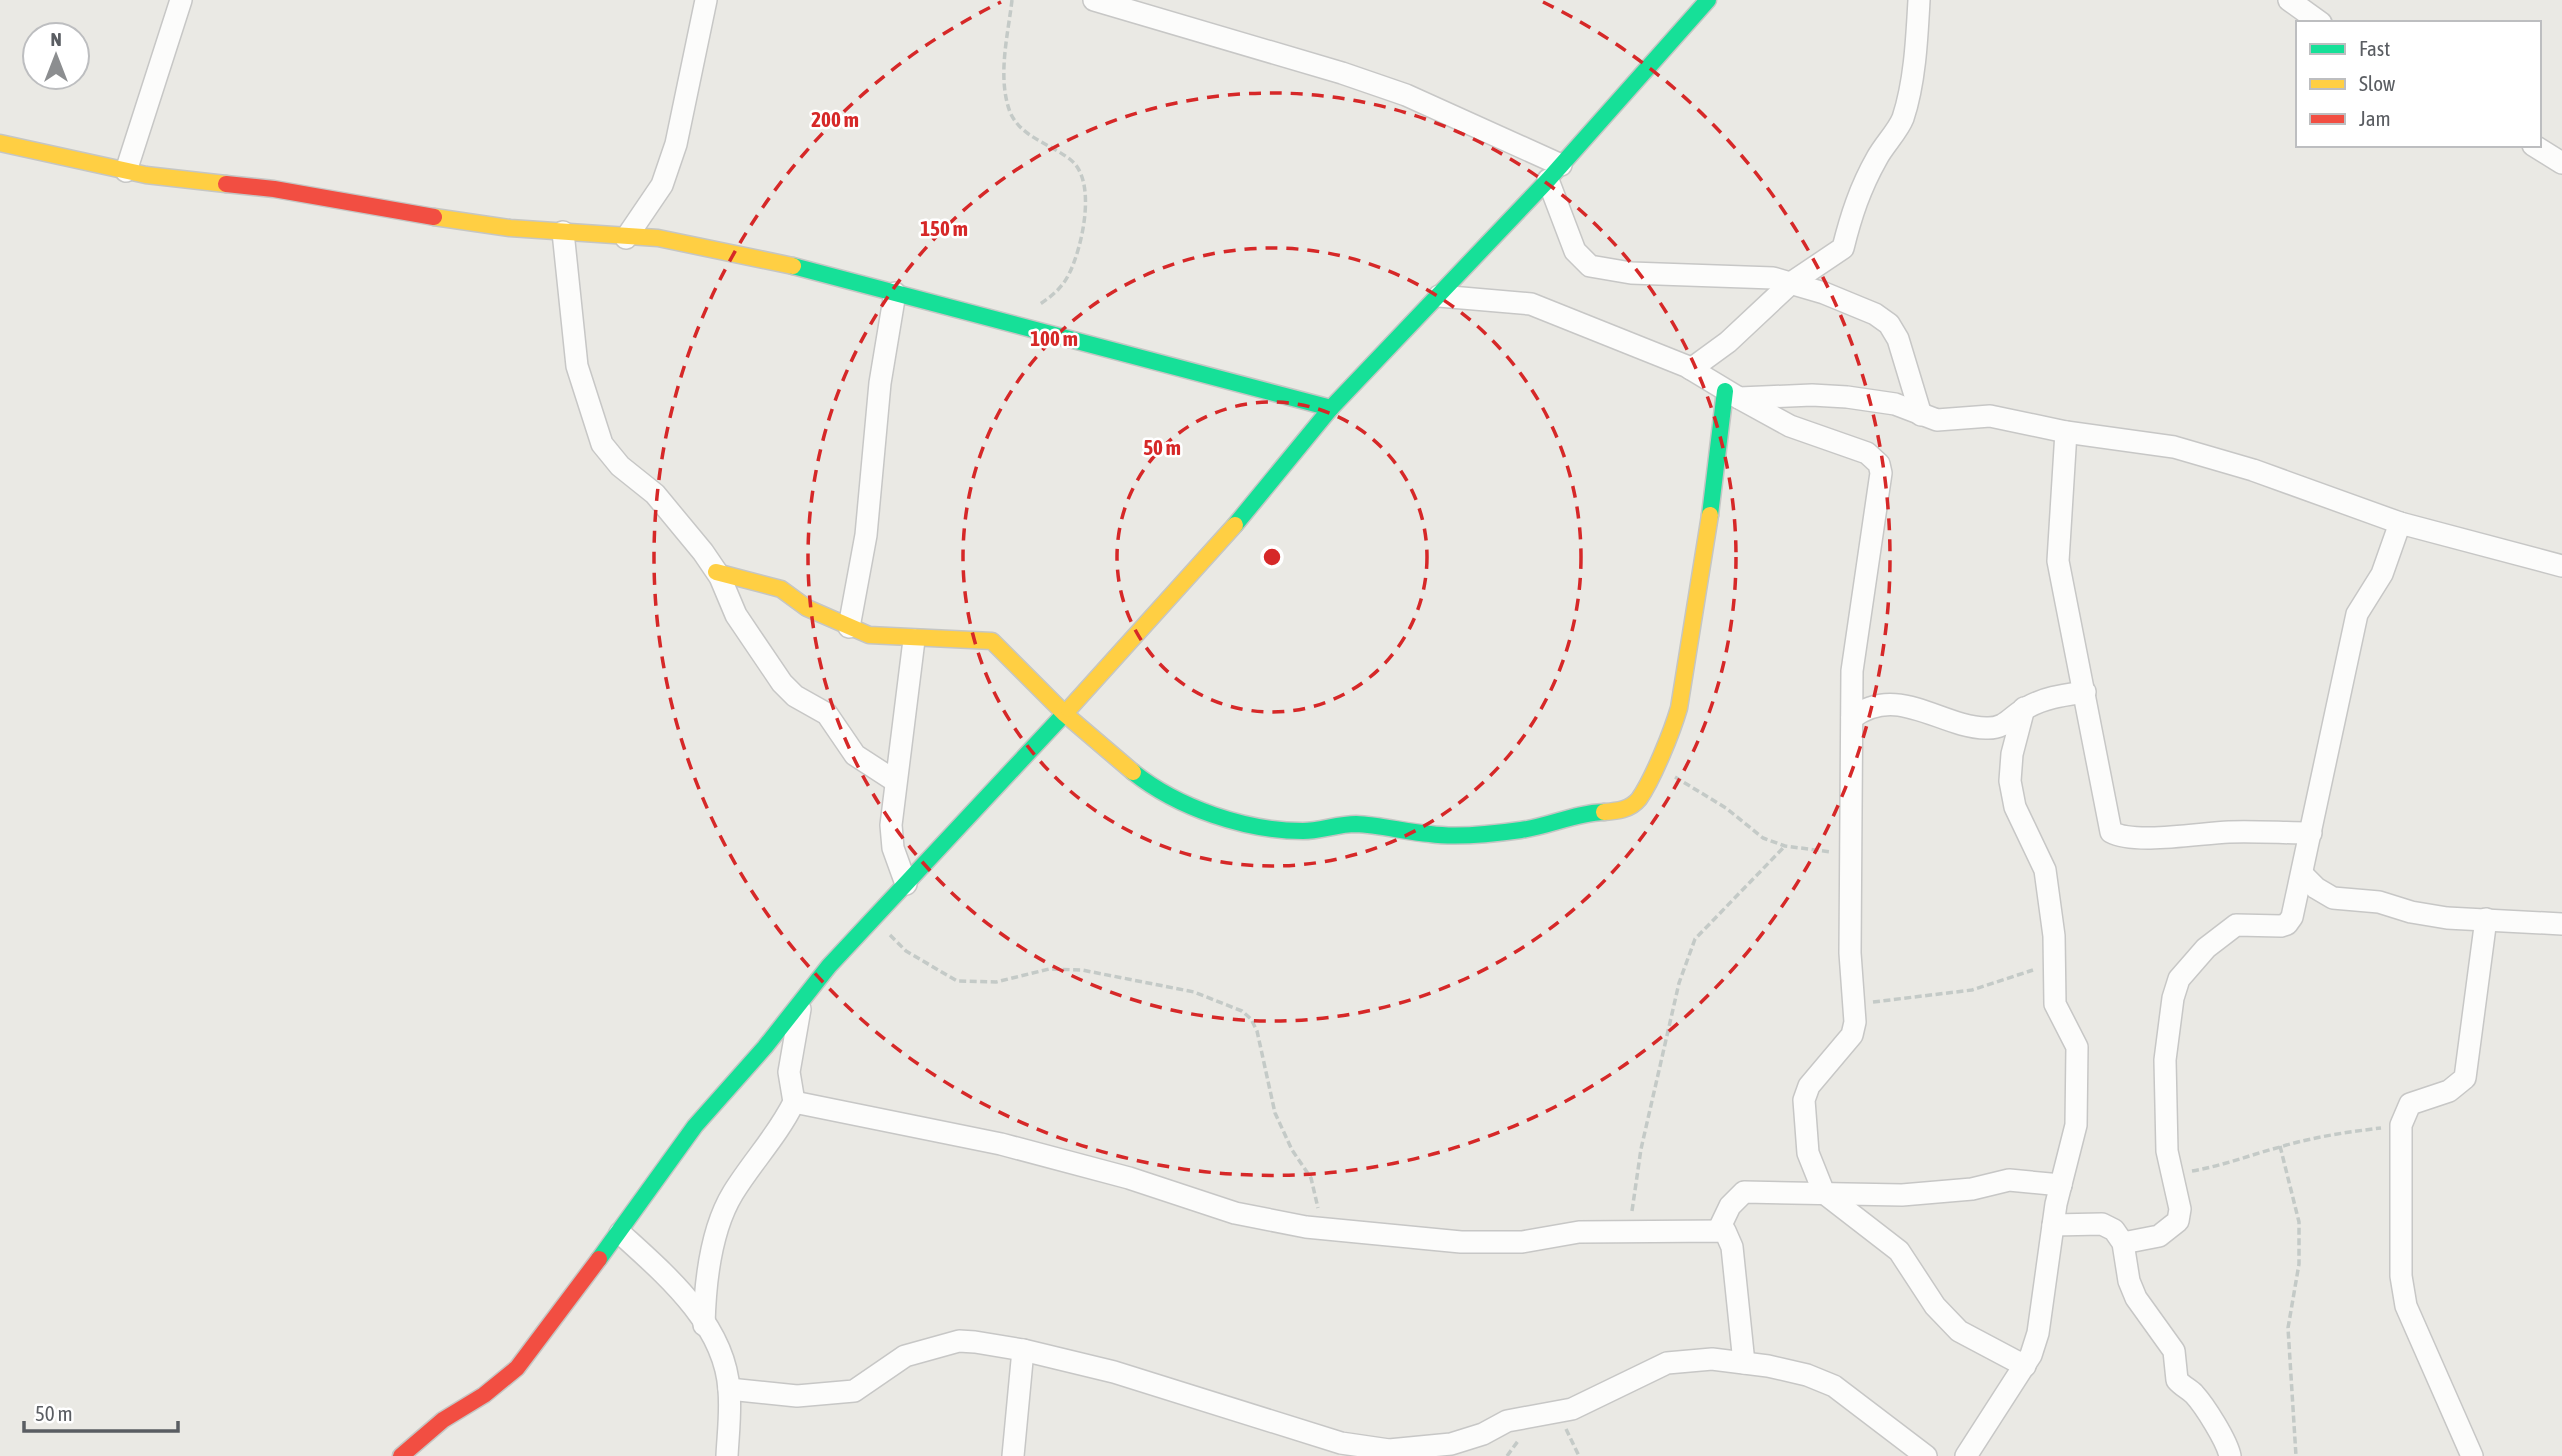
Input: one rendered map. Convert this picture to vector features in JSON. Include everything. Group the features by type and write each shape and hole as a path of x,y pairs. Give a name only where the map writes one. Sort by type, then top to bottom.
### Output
{"street":[{"path":"126,171 181,0"},
{"path":"626,238 662,185 677,144 706,0"},
{"path":"1094,0 1342,73 1406,95 1555,173 1575,251 1590,266 1631,273 1745,275 1791,283 1875,314 1889,324 1898,339 1921,415"},
{"path":"401,1456 443,1420 484,1395 517,1368 620,1233 695,1126 802,999 1237,523 1331,408 1555,173 1708,0"},
{"path":"1691,369 1728,342 1791,283 1843,248 1849,217 1860,190 1888,138 1902,121 1907,102 1919,0"},
{"path":"2289,0 2318,21"},
{"path":"0,143 126,171 274,189 439,218 626,238 658,238 806,269 1331,408"},
{"path":"2536,147 2562,163"},
{"path":"563,232 577,366 602,444 620,466 655,494 716,572 736,615 782,683 795,696 827,714 855,755 895,781"},
{"path":"849,626 866,535 879,396 895,293"},
{"path":"1440,296 1531,304 1691,369 1790,426 1867,453 1879,464 1879,493 1852,671 1852,1035 1809,1086 1804,1100 1808,1153 1824,1193 1899,1251 1935,1306 1959,1331 2025,1366"},
{"path":"716,572 781,589 807,608 869,635 915,640 978,638 992,641 1065,714 1115,759 1168,795 1245,823 1280,830 1306,831 1355,824 1434,835 1523,830 1572,814 1628,809 1638,800 1654,767 1679,708 1732,395"},
{"path":"1732,395 1847,397 1895,404 1937,420 1990,416 2066,432 2174,447 2253,470 2400,523 2562,566"},
{"path":"2066,432 2059,561 2109,828 2114,834 2311,833"},
{"path":"2123,1243 2159,1236 2178,1221 2180,1209 2167,1151 2165,1060 2179,979 2206,948 2236,925 2281,926 2289,922 2302,874 2357,614 2382,574 2400,523"},
{"path":"906,884 893,848 895,781 915,640"},
{"path":"1852,718 1864,708 1881,705 1925,709 1969,726 1996,728 2010,723 2024,708 2050,697 2085,692"},
{"path":"1966,1456 2025,1366 2038,1333 2053,1225 2076,1125 2077,1047 2055,1004 2054,960 2045,870 2015,807 2010,781 2012,754 2024,708"},
{"path":"2302,874 2316,888 2333,898 2379,902 2411,912 2447,918 2562,923"},
{"path":"2472,1456 2406,1306 2401,1276 2401,1125 2410,1104 2449,1091 2465,1079 2487,919"},
{"path":"704,1325 705,1291 713,1250 731,1195 794,1102 789,1072 802,999"},
{"path":"794,1102 1001,1144 1129,1178 1235,1213 1322,1229 1473,1242 1522,1242 1579,1232 1719,1229 1730,1236 1744,1363"},
{"path":"1719,1229 1730,1206 1744,1192 1902,1195 1945,1192 2010,1180 2061,1185"},
{"path":"2053,1225 2102,1224 2114,1230 2123,1243 2129,1281 2136,1298 2172,1346 2177,1380 2193,1393 2214,1426 2225,1437 2230,1456"},
{"path":"620,1233 684,1293 704,1325 724,1367 729,1389 727,1456"},
{"path":"729,1389 797,1396 853,1391 905,1356 947,1343 975,1342 1023,1349 1114,1372 1364,1448 1390,1450 1451,1444 1483,1434 1507,1421 1552,1415 1572,1409 1667,1363 1712,1359 1807,1375 1834,1386 1926,1456"},
{"path":"1013,1456 1023,1349"}],"path":[{"path":"1013,0 1004,72 1010,113 1021,129 1072,161 1080,170 1084,185 1085,211 1081,241 1069,274 1055,294 1039,305"},
{"path":"1654,767 1698,789 1763,838 1785,846 1853,853"},
{"path":"1632,1231 1634,1185 1641,1149 1679,984 1695,939 1785,846"},
{"path":"874,918 906,951 957,981 996,982 1049,969 1082,970 1184,989 1242,1011 1251,1019 1257,1031 1275,1113 1292,1150 1311,1178 1322,1229"},
{"path":"1854,1003 1972,990 2022,975 2054,960"},
{"path":"2172,1174 2219,1166 2280,1146 2338,1133 2401,1125"},
{"path":"2280,1146 2299,1222 2299,1264 2288,1328 2296,1456"},
{"path":"1552,1415 1568,1431 1579,1456"}],"traffic: fast":[{"path":"1235,525 1331,408 1548,180 1708,0"},
{"path":"793,266 1331,408"},
{"path":"1710,515 1725,391"},
{"path":"599,1259 695,1126 765,1047 829,966 1069,709"},
{"path":"1133,772 1171,796 1214,815 1281,830 1309,831 1356,824 1441,835 1476,835 1532,828 1604,812"}],"traffic: slow":[{"path":"0,143 146,175 226,184"},
{"path":"434,217 510,228 658,238 793,266"},
{"path":"1604,812 1627,808 1639,799 1672,730 1679,708 1710,515"},
{"path":"1069,709 1235,525"},
{"path":"716,572 781,589 807,608 869,635 992,641 1065,714 1133,772"}],"traffic: jam":[{"path":"226,184 274,189 434,217"},
{"path":"401,1456 443,1420 484,1395 517,1368 599,1259"}]}
